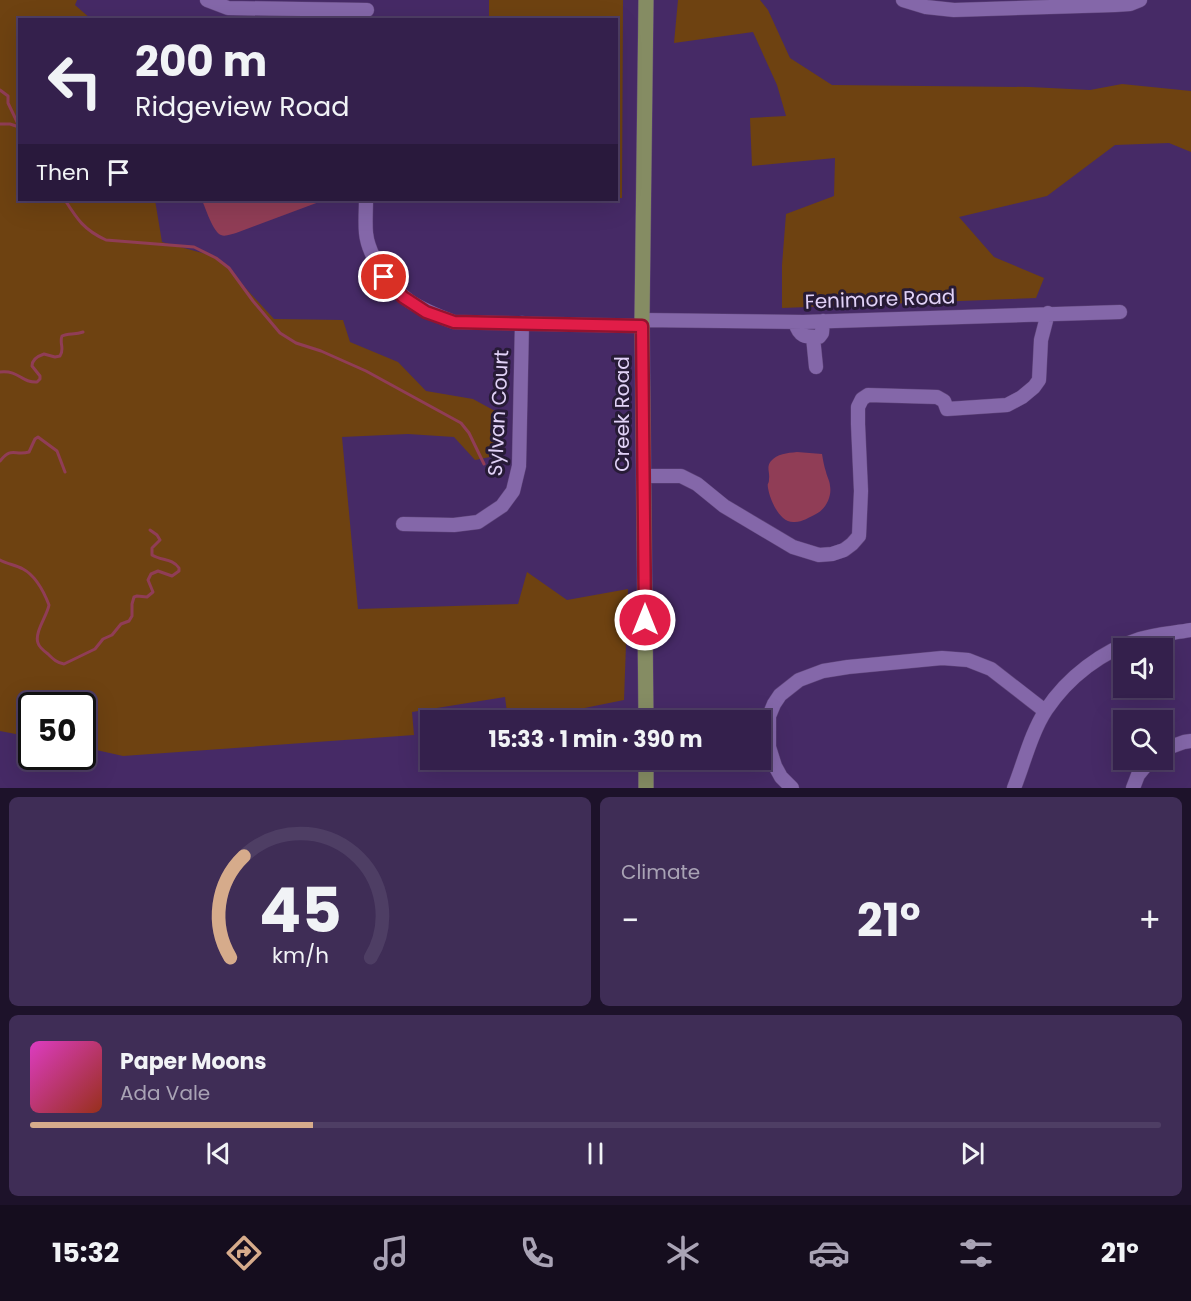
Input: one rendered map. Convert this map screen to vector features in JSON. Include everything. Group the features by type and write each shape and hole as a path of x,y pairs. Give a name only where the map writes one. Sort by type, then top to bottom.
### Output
{"main road":[{"name":"Creek Road","path":"646,0 642,323 646,710"},
{"path":"646,770 646,788"}],"street":[{"path":"207,0 228,8 367,10"},
{"path":"903,0 926,7 954,10 1115,5 1130,4 1140,0"},
{"name":"Fenimore Road","path":"366,201 366,234 373,256 384,277 403,297 426,312 454,322 522,324 795,322 1120,312"},
{"path":"644,476 681,476 697,484 724,506 793,547 819,555 844,550 859,536 861,490 858,407 862,399 868,395 936,397 944,401 947,409 1007,405 1035,387 1039,380 1041,340 1048,313"},
{"path":"795,322 801,334 819,338 823,321"},
{"name":"Sylvan Court","path":"403,524 454,525 478,522 502,506 513,491 519,466 522,324"},
{"path":"813,337 816,367"},
{"path":"1014,788 1036,729 1045,711 1065,685 1085,668 1118,647 1142,638 1191,630"},
{"path":"771,711 780,695 799,680 823,671 942,658 968,660 991,669 1045,711"},
{"path":"1173,746 1191,741"},
{"path":"771,753 781,777 792,788"},
{"path":"1132,788 1141,770"}],"shaded area":[{"path":"0,0 77,0 75,5 90,18 18,18 18,201 155,201 162,242 217,257 274,319 343,320 350,342 398,362 426,391 473,399 495,411 495,456 475,460 454,437 408,434 342,437 358,609 518,604 527,572 567,600 628,589 624,700 574,710 507,710 505,697 412,712 414,735 123,756 96,750 96,692 18,692 18,734 0,731"},
{"path":"489,0 623,0 622,198 618,198 618,18 489,18"},
{"path":"678,0 760,0 768,10 790,58 832,85 1030,87 1090,90 1122,84 1191,91 1191,152 1169,143 1115,145 1047,196 959,217 994,257 1044,278 1036,298 782,308 782,265 786,214 834,196 835,158 752,166 750,118 786,116 777,85 753,32 674,43"},
{"path":"202,201 321,201 224,236 218,233"},
{"path":"797,452 822,454 830,482 830,494 828,502 820,512 800,521 790,522 780,515 771,499 768,485 769,465 779,455"}],"waterway":[{"path":"0,90 8,96 8,103 18,124"},
{"path":"0,124 18,127"},
{"path":"66,201 82,223 106,240 194,247 216,258 229,268 280,333 296,343 321,351 366,371 461,423 469,433 484,464"},
{"path":"0,372 12,373 27,381 37,382 40,376 32,366 34,360 44,354 60,356 62,336 83,332"},
{"path":"0,461 10,453 29,452 38,437 57,451 65,472"},
{"path":"0,560 23,569 39,585 49,605 38,634 38,643 53,659 64,664 95,649 121,624 129,621 132,616 134,597 147,597 153,592 148,580 151,574 158,571 172,576 179,571 173,563 152,555 152,548 160,540 150,530"}],"route":[{"path":"384,277 403,297 426,312 454,322 642,326 645,620"}]}
